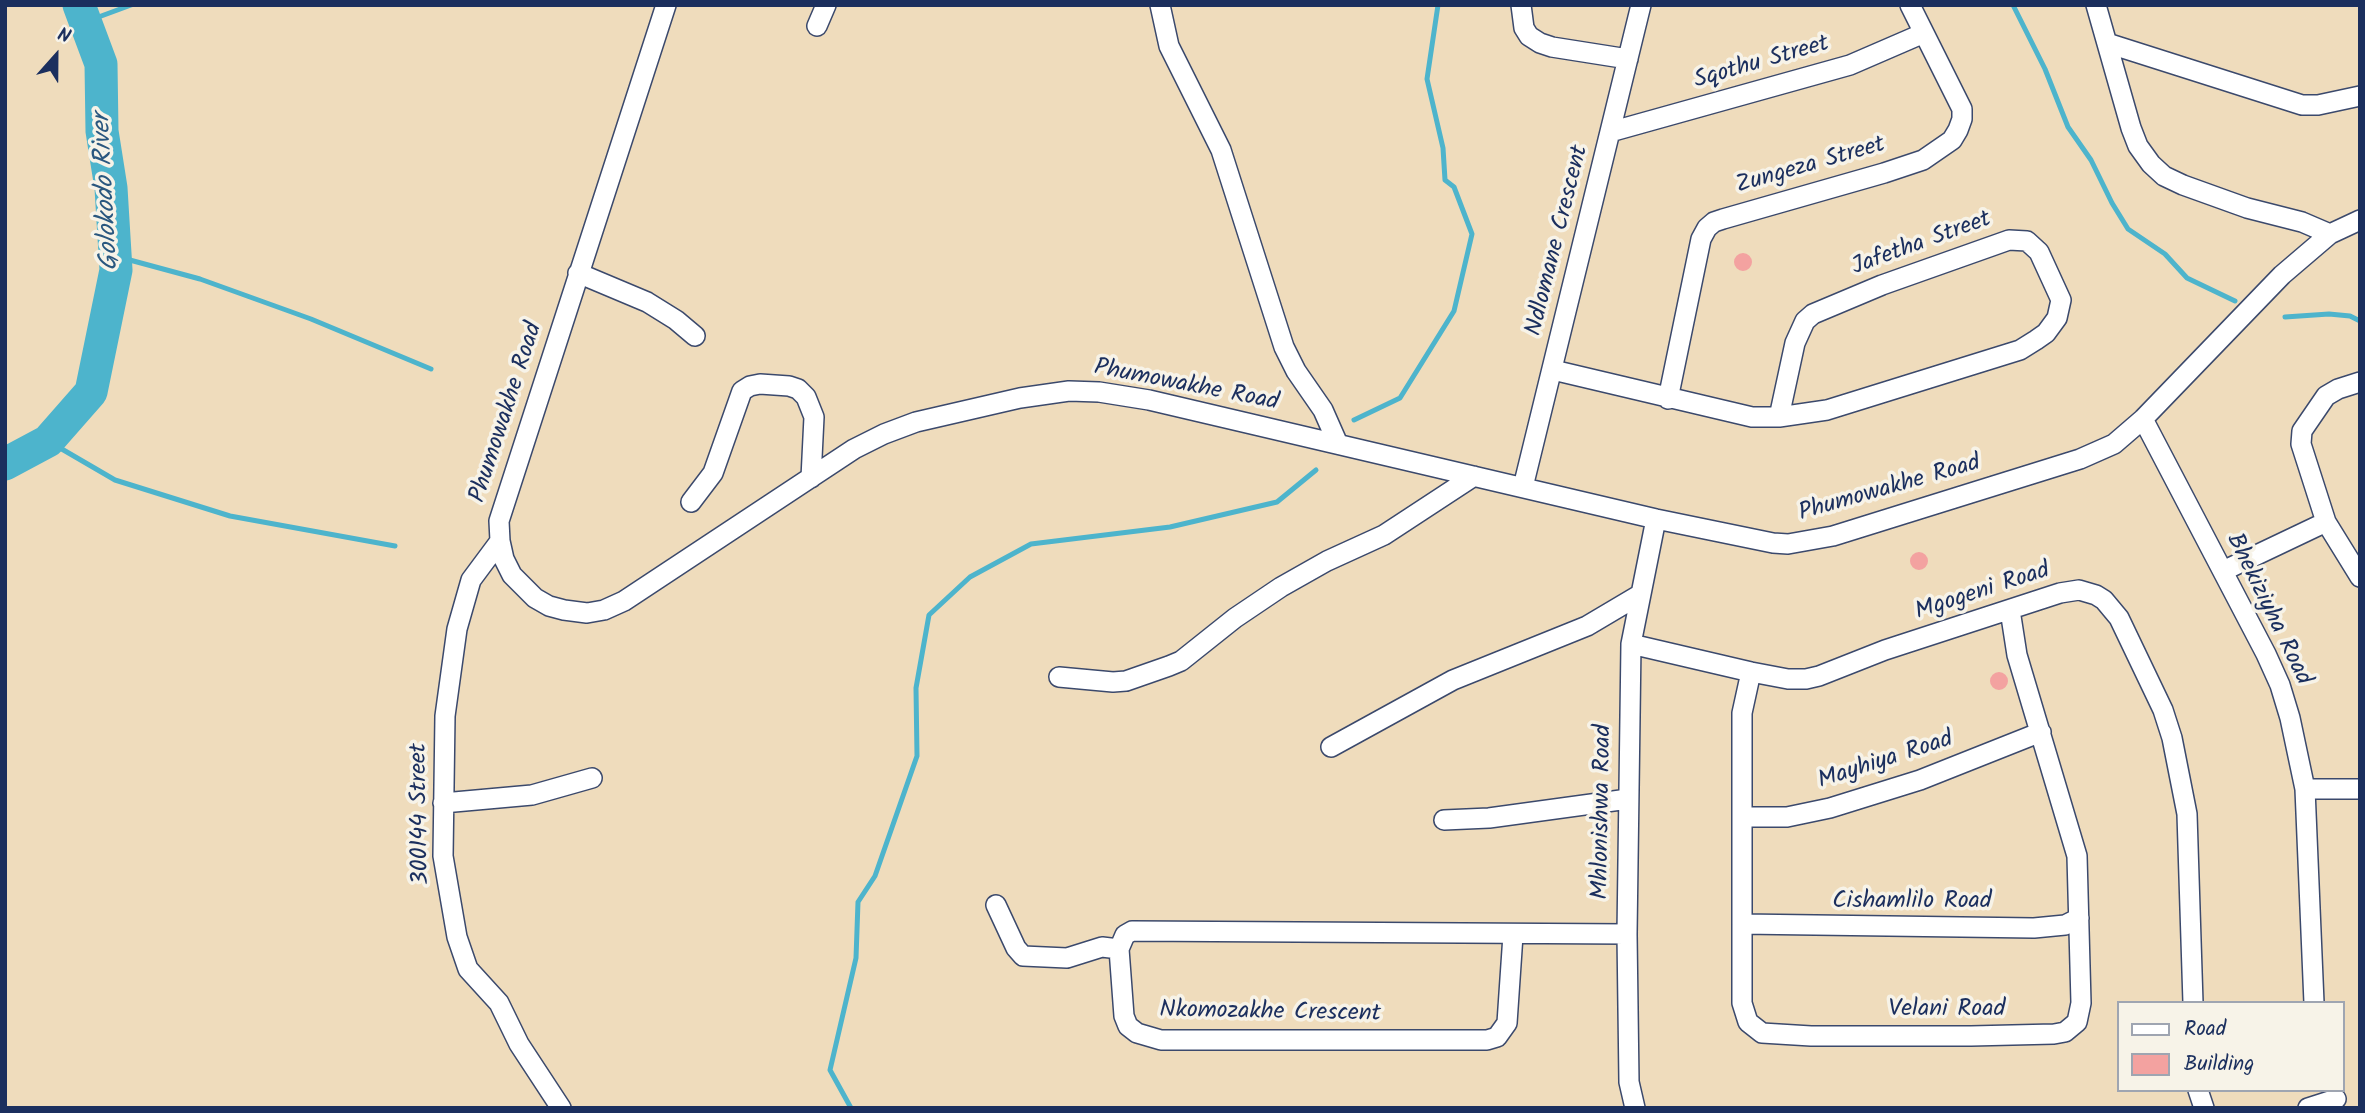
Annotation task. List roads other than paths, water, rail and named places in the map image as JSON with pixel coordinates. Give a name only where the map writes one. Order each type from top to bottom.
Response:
[{"type":"street","name":"Phumowakhe Road","points":[[666,5],[499,522],[504,558],[512,575],[535,598],[564,610],[587,613],[604,610],[624,601],[854,449],[884,434],[916,422],[1020,398],[1069,391],[1099,392],[1149,400],[1656,519],[1773,542],[1788,544],[1833,536],[2080,459],[2114,444],[2143,419],[2282,275],[2330,234],[2360,220]]},
{"type":"street","points":[[817,26],[826,5]]},
{"type":"street","points":[[1160,5],[1169,46],[1221,150],[1284,348],[1323,410],[1338,444]]},
{"type":"street","points":[[1521,5],[1524,28],[1529,36],[1540,43],[1628,59]]},
{"type":"street","name":"Zungeza Street","points":[[1668,399],[1701,239],[1714,222],[1923,160],[1952,140],[1962,119],[1962,108],[1910,5]]},
{"type":"street","points":[[2096,5],[2138,146],[2151,164],[2164,176],[2208,194],[2247,208],[2302,222],[2330,234]]},
{"type":"street","name":"Ndlomane Crescent","points":[[1523,487],[1628,59],[1645,6]]},
{"type":"street","name":"Sqothu Street","points":[[1610,132],[1850,65],[1924,33]]},
{"type":"street","points":[[2107,43],[2202,71],[2289,102],[2318,105],[2360,96]]},
{"type":"street","name":"Jafetha Street","points":[[1553,370],[1752,418],[1779,417],[1827,411],[2020,350],[2036,340],[2052,327],[2061,300],[2039,252],[2026,241],[2009,240],[1882,285],[1813,314],[1805,321],[1795,343],[1779,417]]},
{"type":"street","points":[[579,273],[647,302],[676,320],[695,337]]},
{"type":"street","points":[[2360,382],[2338,388],[2326,397],[2312,415],[2301,437],[2306,465],[2326,522],[2360,577]]},
{"type":"street","points":[[691,502],[713,472],[742,391],[750,386],[789,386],[798,389],[806,397],[814,417],[811,478]]},
{"type":"street","name":"Bhekiziyha Road","points":[[2143,419],[2280,685],[2291,718],[2305,789],[2314,1001]]},
{"type":"street","points":[[1059,677],[1126,681],[1169,666],[1281,587],[1327,561],[1384,535],[1475,476]]},
{"type":"street","name":"Mhlonishwa Road","points":[[1635,1108],[1629,1082],[1627,934],[1631,644],[1656,519]]},
{"type":"street","points":[[2223,571],[2326,522]]},
{"type":"street","name":"300144 Street","points":[[500,541],[471,580],[461,610],[445,716],[445,875],[462,955],[468,969],[499,1003],[519,1044],[561,1108]]},
{"type":"street","name":"Mgogeni Road","points":[[1631,644],[1788,679],[1819,676],[1885,650],[2073,591],[2096,594],[2119,618],[2163,710],[2172,738],[2187,814],[2193,1001]]},
{"type":"street","points":[[1331,747],[1453,680],[1587,626],[1641,594]]},
{"type":"street","name":"Velani Road","points":[[1751,672],[1742,713],[1742,1003],[1748,1022],[1762,1032],[1811,1036],[1971,1036],[2065,1032],[2077,1022],[2081,1003],[2077,856],[2017,654],[2010,610]]},
{"type":"street","name":"Mayhiya Road","points":[[1743,817],[1787,817],[1830,808],[1920,780],[2041,732]]},
{"type":"street","points":[[443,803],[532,795],[592,778]]},
{"type":"street","points":[[2305,789],[2360,789]]},
{"type":"street","points":[[1444,820],[1489,818],[1628,799]]},
{"type":"street","points":[[996,905],[1016,948],[1023,956],[1067,958],[1102,947],[1119,949],[1125,935],[1141,930],[1627,934]]},
{"type":"street","name":"Cishamlilo Road","points":[[1742,924],[2034,929],[2065,925],[2079,918]]},
{"type":"street","name":"Nkomozakhe Crescent","points":[[1119,949],[1124,1016],[1128,1026],[1148,1037],[1161,1040],[1487,1040],[1497,1037],[1507,1023],[1513,935]]},
{"type":"street","points":[[2308,1108],[2336,1099]]},
{"type":"waterway","name":"Golokodo River","points":[[5,464],[48,441],[91,392],[116,270],[111,188],[102,131],[101,64],[79,5]]},
{"type":"waterway","points":[[85,22],[131,5]]},
{"type":"waterway","points":[[1354,420],[1400,398],[1454,311],[1472,234],[1454,187],[1445,180],[1443,148],[1427,79],[1438,5]]},
{"type":"waterway","points":[[2013,5],[2045,69],[2068,127],[2091,160],[2128,229],[2165,254],[2187,278],[2235,301]]},
{"type":"waterway","points":[[115,256],[200,279],[311,319],[431,369]]},
{"type":"waterway","points":[[2285,317],[2329,314],[2350,316],[2360,321]]},
{"type":"waterway","points":[[48,441],[115,480],[230,516],[395,546]]},
{"type":"waterway","points":[[851,1108],[830,1070],[856,958],[858,902],[875,876],[917,756],[916,688],[929,615],[970,577],[1031,544],[1170,527],[1277,502],[1316,470]]}]
